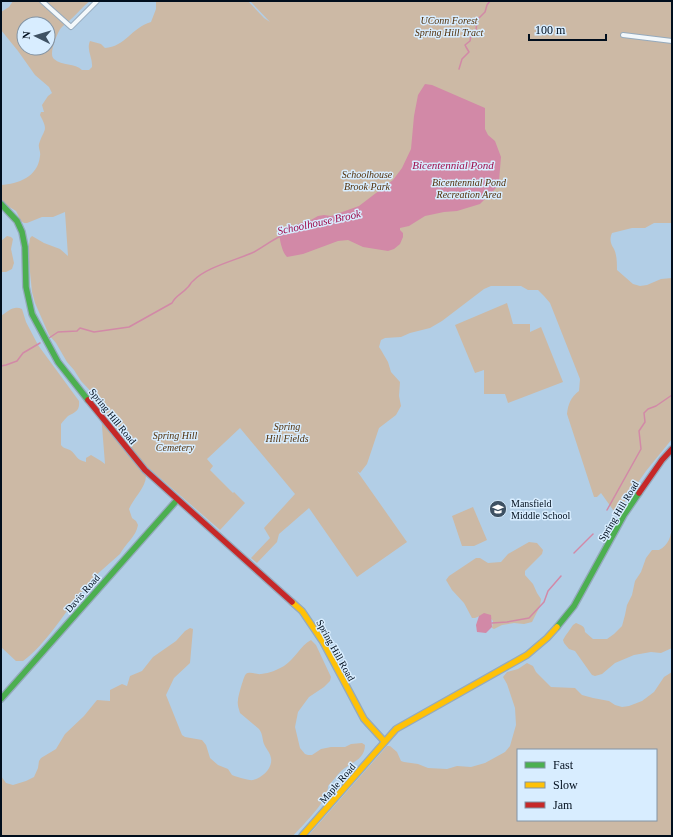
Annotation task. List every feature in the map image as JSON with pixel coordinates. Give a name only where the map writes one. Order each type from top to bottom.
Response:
[{"type":"street","points":[[42,1],[71,27],[97,1]]},
{"type":"street","points":[[623,35],[672,41]]},
{"type":"street","name":"Spring Hill Road","points":[[1,204],[17,221],[22,232],[25,247],[26,287],[28,300],[32,314],[58,362],[145,470],[302,611],[323,642],[364,719],[384,742],[396,729],[527,655],[547,638],[574,606],[624,516],[658,465],[672,449]]},
{"type":"street","name":"Davis Road","points":[[1,699],[177,500]]},
{"type":"street","name":"Maple Road","points":[[302,836],[384,742]]},
{"type":"green space","name":"Schoolhouse Brook Park","points":[[13,1],[90,1],[61,28],[56,36],[56,16],[16,16],[16,49],[1,30],[1,12],[9,7]]},
{"type":"green space","name":"Schoolhouse Brook Park","points":[[156,1],[248,1],[264,18],[270,22],[250,1],[672,1],[672,223],[654,223],[645,228],[632,228],[612,233],[611,244],[616,254],[617,270],[633,284],[640,286],[647,285],[661,279],[672,278],[672,439],[646,471],[616,514],[601,493],[597,497],[594,497],[567,414],[570,401],[579,391],[580,379],[550,303],[538,290],[528,290],[521,286],[491,286],[484,289],[442,321],[430,328],[401,337],[385,338],[381,340],[379,347],[388,362],[391,372],[400,382],[399,396],[401,406],[396,415],[379,428],[367,464],[360,473],[357,471],[407,542],[357,577],[309,508],[279,534],[277,542],[257,563],[251,558],[270,538],[264,528],[295,494],[240,428],[207,459],[213,466],[210,470],[245,503],[220,530],[143,463],[142,467],[146,475],[144,484],[129,509],[132,518],[138,525],[133,537],[120,554],[94,577],[39,646],[23,661],[16,661],[1,647],[1,316],[14,308],[22,309],[26,322],[38,345],[79,401],[78,409],[68,416],[61,424],[61,445],[70,450],[78,459],[86,462],[86,458],[91,455],[105,464],[100,401],[81,381],[49,335],[35,303],[32,292],[28,252],[30,238],[32,236],[44,243],[60,249],[68,256],[65,212],[53,217],[42,217],[24,223],[21,221],[16,211],[1,202],[1,185],[14,183],[26,178],[35,169],[38,163],[40,154],[39,144],[45,130],[40,115],[41,112],[44,112],[42,105],[52,93],[49,87],[35,75],[22,56],[52,56],[61,63],[76,66],[82,70],[89,70],[92,67],[92,60],[89,51],[90,41],[101,44],[105,48],[112,47],[123,41],[138,28],[151,22],[156,9]]},
{"type":"green space","points":[[7,236],[13,239],[11,249],[14,263],[12,269],[6,272],[1,272],[1,241]]},
{"type":"green space","points":[[507,303],[513,324],[530,324],[530,332],[541,327],[563,382],[508,403],[505,394],[484,394],[484,370],[475,373],[455,325]]},
{"type":"green space","points":[[473,507],[487,540],[474,546],[462,546],[452,516]]},
{"type":"green space","points":[[672,526],[672,648],[661,653],[651,652],[634,655],[615,663],[602,674],[595,676],[592,675],[575,651],[569,649],[564,643],[563,640],[565,636],[576,623],[582,626],[585,632],[593,639],[607,639],[622,626],[635,581],[641,572],[646,558],[652,550],[659,550],[665,546],[670,537]]},
{"type":"green space","points":[[529,542],[537,543],[543,550],[542,554],[525,571],[525,575],[533,584],[541,599],[540,606],[532,622],[502,625],[494,629],[492,628],[493,621],[489,617],[482,615],[472,618],[464,603],[452,590],[446,580],[449,576],[476,558],[480,558],[488,563],[501,562],[508,554]]},
{"type":"green space","points":[[190,628],[193,629],[190,663],[174,678],[166,695],[182,735],[185,737],[202,740],[206,745],[210,758],[218,765],[228,769],[232,775],[249,780],[256,779],[263,775],[269,769],[271,762],[269,752],[264,744],[259,729],[240,713],[238,700],[245,675],[248,673],[261,674],[276,670],[288,663],[311,640],[316,645],[331,677],[330,681],[324,687],[309,697],[298,712],[295,727],[300,748],[305,754],[312,755],[321,749],[331,747],[345,747],[351,744],[362,743],[365,745],[363,754],[360,758],[341,771],[328,786],[327,792],[320,805],[309,819],[293,836],[1,836],[1,776],[6,783],[13,785],[34,777],[41,758],[56,749],[65,734],[84,716],[97,700],[110,701],[110,690],[122,684],[127,686],[130,676],[142,671],[153,657],[176,641],[185,631]]},
{"type":"green space","points":[[527,663],[533,666],[536,672],[551,687],[575,688],[582,695],[609,701],[622,707],[642,701],[654,692],[664,677],[672,672],[672,836],[308,836],[387,746],[390,746],[397,752],[401,761],[418,764],[428,768],[447,769],[457,766],[471,767],[485,763],[505,752],[510,746],[516,725],[515,708],[507,684],[503,677],[507,672],[518,669]]},
{"type":"water","name":"Bicentennial Pond","points":[[425,84],[432,85],[485,108],[485,129],[488,135],[495,141],[501,157],[497,187],[480,204],[457,211],[425,216],[409,226],[400,228],[403,233],[403,237],[400,244],[394,249],[388,251],[363,247],[348,240],[338,241],[303,254],[287,257],[281,243],[279,233],[281,231],[309,221],[318,216],[331,216],[359,206],[393,180],[402,168],[411,149],[414,116],[418,95]]},
{"type":"water","points":[[484,613],[491,615],[492,627],[486,633],[477,632],[476,625],[479,616]]},
{"type":"waterway","name":"Schoolhouse Brook","points":[[459,69],[462,59],[469,52],[465,45],[470,41],[471,35],[476,31],[477,20],[485,12],[490,1]]},
{"type":"waterway","name":"Schoolhouse Brook","points":[[49,338],[58,332],[77,331],[80,328],[94,332],[129,327],[172,303],[175,298],[199,276],[222,264],[254,252],[281,236]]},
{"type":"waterway","name":"Schoolhouse Brook","points":[[1,366],[17,361],[23,353],[40,343]]},
{"type":"waterway","points":[[607,510],[641,449],[639,431],[645,422],[644,413],[648,409],[656,406],[672,395]]},
{"type":"waterway","points":[[574,553],[593,534]]},
{"type":"waterway","points":[[492,623],[529,618],[544,602],[548,591],[561,576]]},
{"type":"traffic: fast","points":[[1,204],[17,221],[22,232],[25,247],[26,287],[32,314],[58,362],[88,400]]},
{"type":"traffic: fast","points":[[557,627],[574,606],[624,515],[639,493]]},
{"type":"traffic: fast","points":[[1,699],[177,500]]},
{"type":"traffic: slow","points":[[292,602],[302,611],[323,642],[364,719],[384,741]]},
{"type":"traffic: slow","points":[[302,836],[396,729],[527,655],[547,638],[557,627]]},
{"type":"traffic: jam","points":[[88,400],[145,470],[292,602]]},
{"type":"traffic: jam","points":[[639,493],[662,460],[672,449]]},
{"type":"place","name":"Mansfield Middle School","points":[[498,509]]},
{"type":"park label","name":"UConn Forest Spring Hill Tract","points":[[449,26]]},
{"type":"park label","name":"Bicentennial Pond Recreation Area","points":[[469,188]]},
{"type":"park label","name":"Spring Hill Fields","points":[[287,432]]},
{"type":"park label","name":"Spring Hill Cemetery","points":[[175,440]]}]
